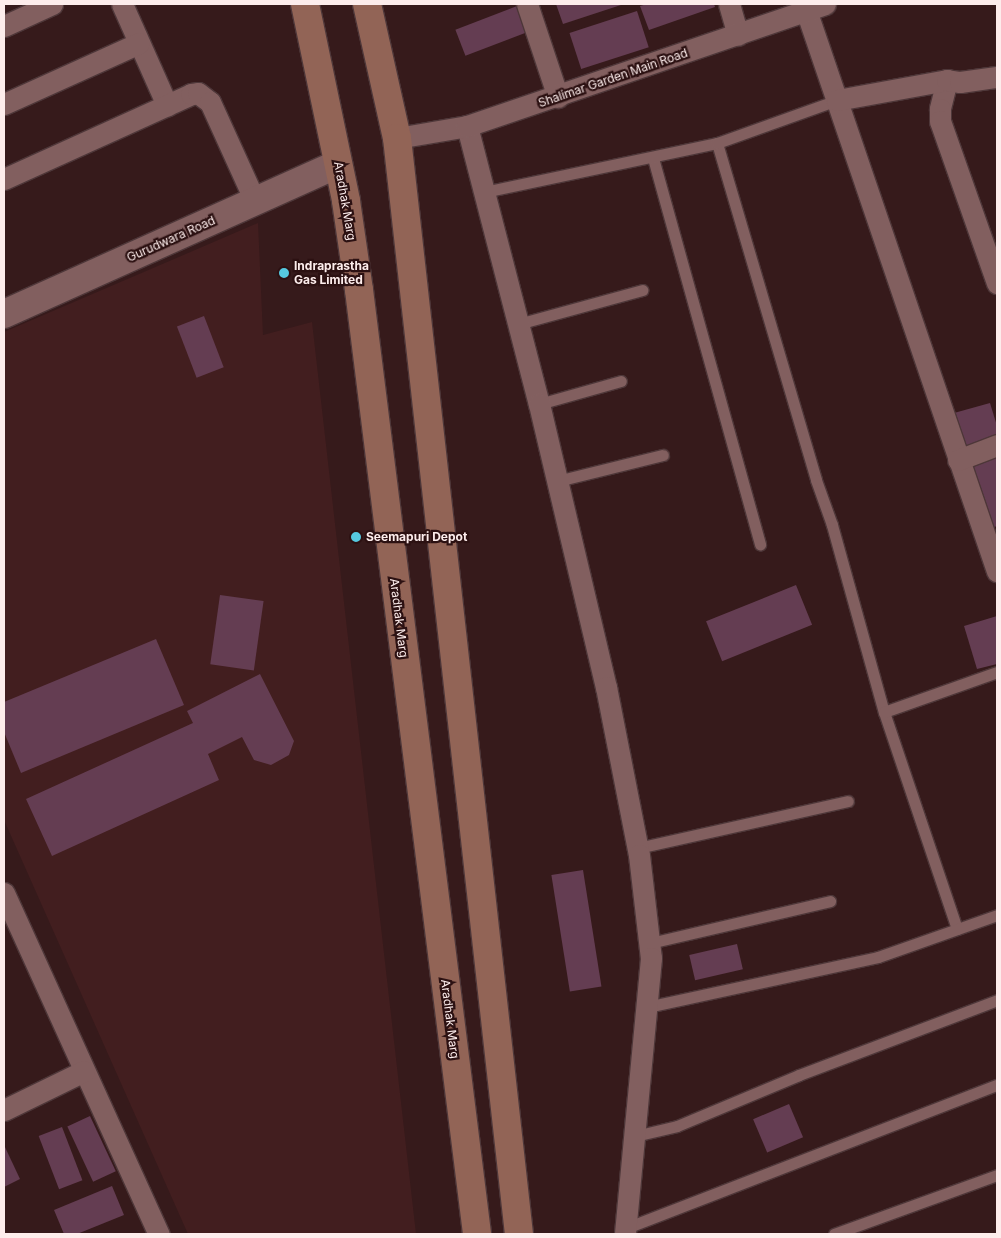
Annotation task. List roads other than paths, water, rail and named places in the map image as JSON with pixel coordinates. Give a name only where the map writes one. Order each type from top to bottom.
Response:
[{"type":"main road","name":"Aradhak Marg","points":[[305,4],[338,164],[359,290],[477,1234]]},
{"type":"main road","points":[[366,4],[397,138],[519,1234]]},
{"type":"street","points":[[4,26],[52,4]]},
{"type":"street","points":[[122,4],[167,105]]},
{"type":"street","points":[[526,4],[558,97]]},
{"type":"street","points":[[729,4],[738,35]]},
{"type":"street","points":[[816,7],[837,100],[997,571]]},
{"type":"street","name":"Shalimar Garden Main Road","points":[[397,138],[467,126],[558,97],[816,7]]},
{"type":"street","points":[[4,104],[139,43]]},
{"type":"street","points":[[837,100],[947,80],[960,82],[997,77]]},
{"type":"street","points":[[947,80],[940,110],[940,121],[990,241],[997,283]]},
{"type":"street","points":[[6,170],[191,94],[198,93],[206,97],[255,201]]},
{"type":"street","points":[[467,126],[539,404],[606,687],[638,848],[651,958],[626,1231]]},
{"type":"street","name":"Gurudwara Road","points":[[4,314],[338,164]]},
{"type":"street","points":[[958,460],[997,446]]},
{"type":"street","points":[[4,893],[159,1234]]},
{"type":"street","points":[[4,1110],[84,1071]]},
{"type":"lane","points":[[484,192],[717,143],[837,100]]},
{"type":"lane","points":[[717,143],[814,471],[832,525],[884,712],[957,929]]},
{"type":"lane","points":[[652,158],[760,544]]},
{"type":"lane","points":[[518,324],[642,290]]},
{"type":"lane","points":[[539,404],[621,381]]},
{"type":"lane","points":[[557,481],[663,455]]},
{"type":"lane","points":[[884,712],[997,672]]},
{"type":"lane","points":[[638,848],[848,801]]},
{"type":"lane","points":[[650,943],[830,901]]},
{"type":"lane","points":[[647,1008],[878,957],[997,915]]},
{"type":"lane","points":[[635,1136],[678,1126],[799,1075],[997,1000]]},
{"type":"lane","points":[[626,1231],[997,1085]]},
{"type":"lane","points":[[834,1234],[997,1175]]},
{"type":"place","name":"Indraprastha Gas Limited","points":[[284,273]]},
{"type":"place","name":"Seemapuri Depot","points":[[356,537]]}]
